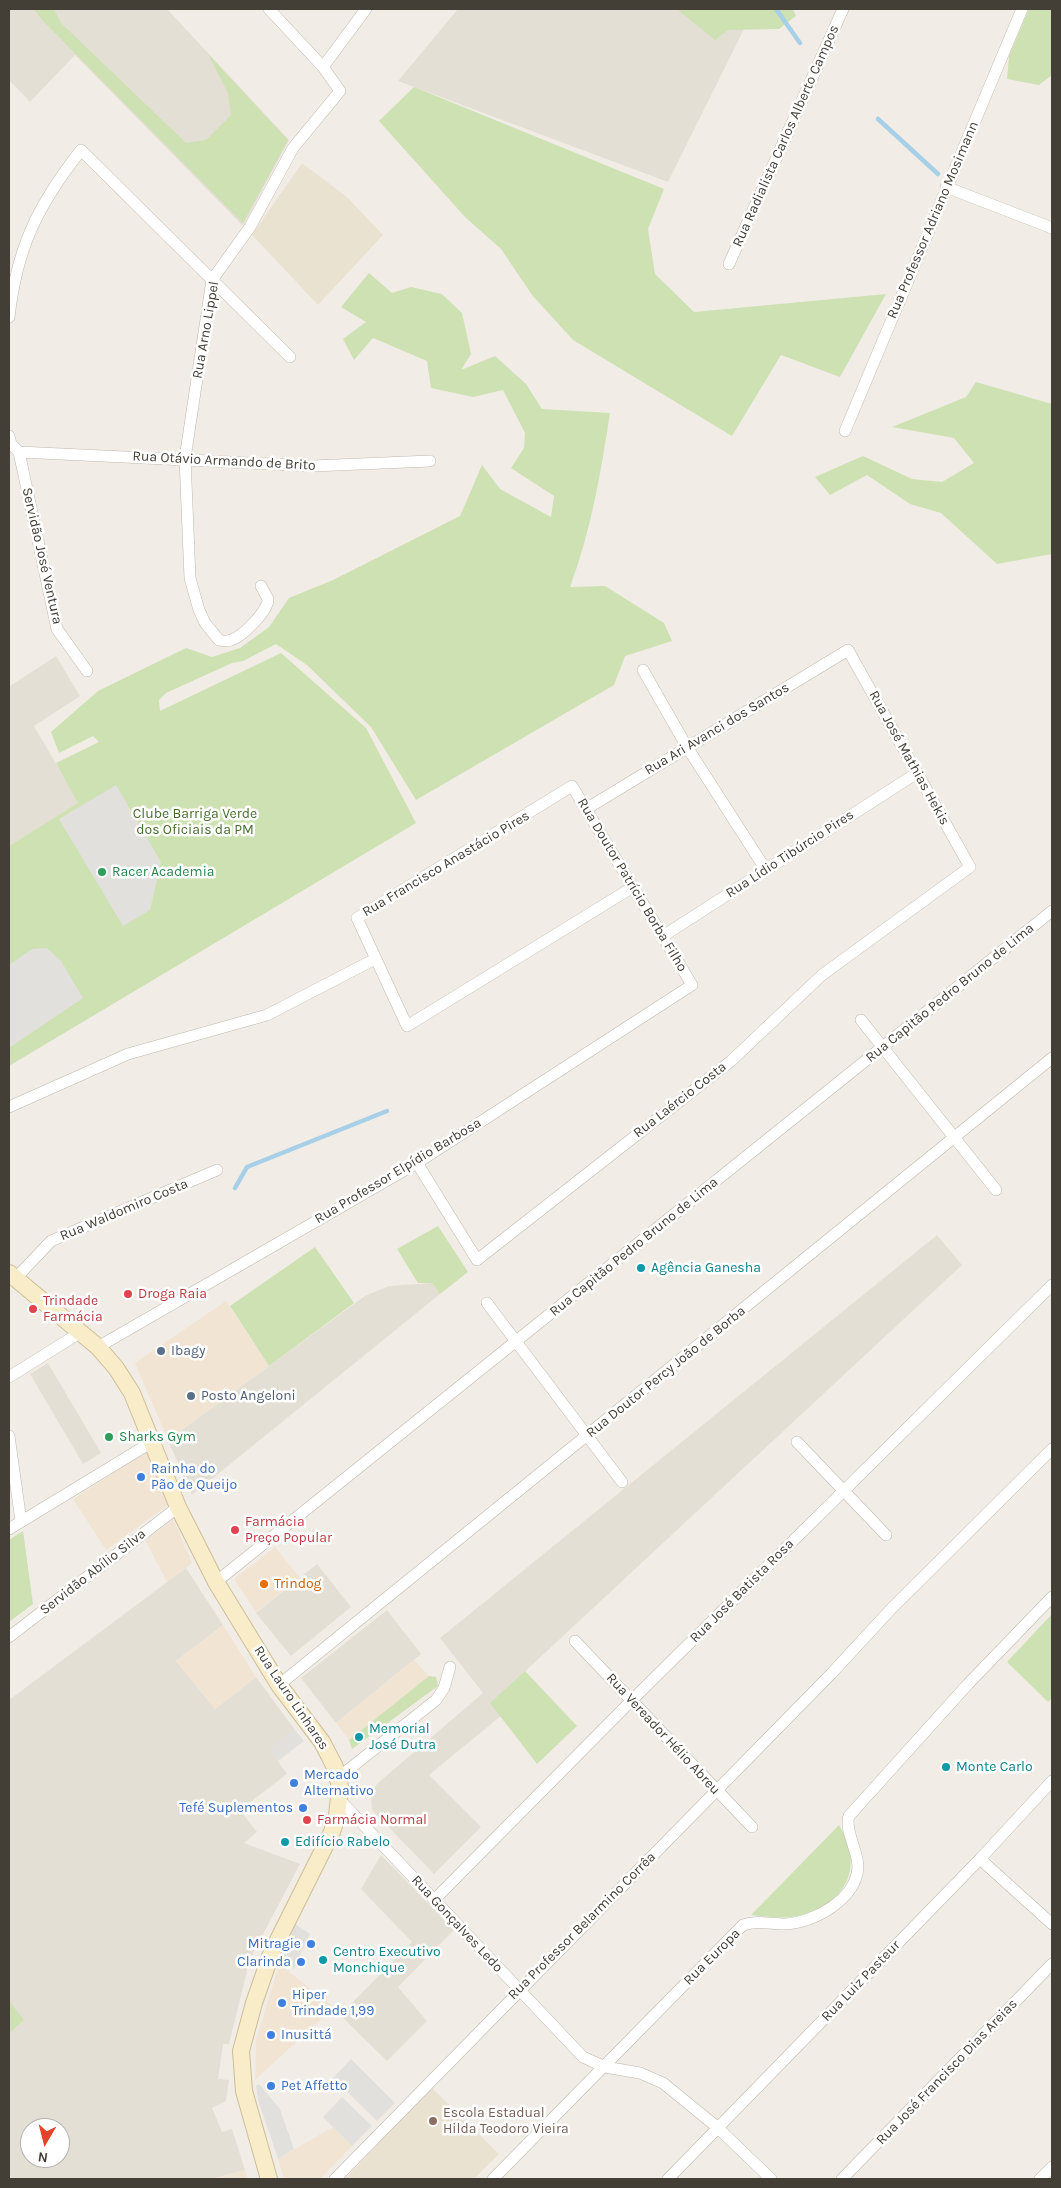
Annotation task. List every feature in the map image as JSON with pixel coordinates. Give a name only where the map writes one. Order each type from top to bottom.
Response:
[{"type":"main road","name":"Rua Lauro Linhares","points":[[12,1276],[98,1347],[116,1368],[132,1393],[178,1507],[216,1582],[279,1685],[322,1742],[338,1778],[339,1799],[337,1816],[323,1853],[287,1919],[263,1974],[242,2051],[244,2091],[269,2179]]},
{"type":"street","points":[[269,9],[323,67],[366,9]]},
{"type":"street","name":"Rua Radialista Carlos Alberto Campos","points":[[729,264],[843,9]]},
{"type":"street","name":"Rua Professor Adriano Mosimann","points":[[845,431],[1022,9]]},
{"type":"street","name":"Rua Arno Lippel","points":[[261,586],[268,599],[266,609],[239,636],[232,640],[219,640],[205,623],[199,610],[190,578],[184,458],[212,280],[250,227],[293,148],[340,91],[323,67]]},
{"type":"street","points":[[9,317],[17,270],[30,228],[44,200],[81,150],[290,357]]},
{"type":"street","points":[[946,187],[1052,228]]},
{"type":"street","name":"Servidão José Ventura","points":[[9,436],[11,444],[18,452],[57,629],[87,671]]},
{"type":"street","name":"Rua Otávio Armando de Brito","points":[[18,452],[184,458],[313,466],[430,461]]},
{"type":"street","name":"Rua Ari Avanci dos Santos","points":[[586,809],[848,650]]},
{"type":"street","name":"Rua José Mathias Hekis","points":[[848,650],[970,867]]},
{"type":"street","points":[[643,670],[688,747],[766,870]]},
{"type":"street","name":"Rua Lídio Tibúrcio Pires","points":[[663,936],[917,773]]},
{"type":"street","name":"Rua Doutor Patrício Borba Filho","points":[[572,786],[692,985]]},
{"type":"street","name":"Rua Francisco Anastácio Pires","points":[[375,959],[357,918],[572,786]]},
{"type":"street","name":"Rua Laércio Costa","points":[[417,1162],[477,1260],[738,1055],[822,975],[970,867]]},
{"type":"street","points":[[9,1107],[128,1054],[267,1015],[375,959],[407,1026],[633,887]]},
{"type":"street","name":"Rua Capitão Pedro Bruno de Lima","points":[[216,1582],[1052,911]]},
{"type":"street","name":"Rua Professor Elpídio Barbosa","points":[[98,1347],[417,1162],[692,985]]},
{"type":"street","points":[[862,1020],[996,1190]]},
{"type":"street","name":"Rua Doutor Percy João de Borba","points":[[279,1685],[1052,1058]]},
{"type":"street","name":"Rua Waldomiro Costa","points":[[12,1276],[51,1241],[217,1170]]},
{"type":"street","name":"Rua José Batista Rosa","points":[[434,1900],[632,1700],[1052,1285]]},
{"type":"street","points":[[487,1303],[622,1482]]},
{"type":"street","points":[[9,1377],[81,1332]]},
{"type":"street","points":[[9,1436],[21,1521]]},
{"type":"street","points":[[9,1529],[152,1442]]},
{"type":"street","points":[[797,1442],[886,1535]]},
{"type":"street","name":"Rua Professor Belarmino Corrêa","points":[[335,2179],[831,1674],[892,1608],[1052,1449]]},
{"type":"street","name":"Servidão Abílio Silva","points":[[9,1637],[178,1507]]},
{"type":"street","name":"Rua Europa","points":[[492,2179],[743,1925],[754,1921],[783,1924],[802,1922],[815,1917],[845,1895],[854,1882],[858,1868],[854,1842],[848,1828],[849,1816],[958,1695],[1052,1596]]},
{"type":"street","name":"Rua Vereador Hélio Abreu","points":[[575,1640],[752,1827]]},
{"type":"street","points":[[338,1778],[436,1700],[444,1688],[450,1667]]},
{"type":"street","name":"Rua Luiz Pasteur","points":[[668,2179],[980,1859],[1052,1781]]},
{"type":"street","name":"Rua Gonçalves Ledo","points":[[339,1799],[583,2058],[605,2066],[640,2073],[663,2083],[717,2127],[770,2179]]},
{"type":"street","points":[[980,1859],[1052,1924]]},
{"type":"street","name":"Rua José Francisco Dias Areias","points":[[842,2179],[1052,1964]]},
{"type":"street","points":[[1040,2179],[1052,2167]]},
{"type":"shaded area","points":[[9,9],[167,9],[289,140],[243,226],[75,55],[30,102],[9,80]]},
{"type":"shaded area","points":[[458,9],[754,9],[668,182],[398,81]]},
{"type":"shaded area","points":[[302,163],[347,197],[383,235],[318,305],[252,235]]},
{"type":"shaded area","points":[[56,656],[80,696],[34,726],[79,803],[9,846],[9,683],[10,686]]},
{"type":"shaded area","points":[[116,785],[161,862],[150,910],[123,926],[59,819]]},
{"type":"shaded area","points":[[47,948],[61,961],[83,998],[9,1048],[9,965],[32,949]]},
{"type":"shaded area","points":[[937,1235],[962,1265],[491,1703],[501,1716],[429,1775],[481,1827],[434,1874],[372,1810],[371,1799],[372,1790],[378,1783],[483,1693],[440,1638]]},
{"type":"shaded area","points":[[432,1283],[440,1294],[192,1495],[168,1440],[365,1296],[389,1286]]},
{"type":"shaded area","name":"Posto Angeloni","points":[[226,1301],[269,1366],[168,1440],[135,1363]]},
{"type":"shaded area","points":[[48,1363],[101,1453],[83,1464],[30,1374]]},
{"type":"shaded area","points":[[152,1448],[171,1503],[106,1550],[73,1499]]},
{"type":"shaded area","points":[[173,1519],[192,1563],[167,1582],[145,1540]]},
{"type":"shaded area","points":[[275,1547],[300,1578],[256,1612],[234,1579]]},
{"type":"shaded area","points":[[317,1564],[351,1607],[291,1656],[256,1613]]},
{"type":"shaded area","points":[[186,1568],[223,1625],[176,1661],[215,1709],[256,1677],[295,1730],[270,1750],[287,1774],[240,1810],[257,1832],[244,1843],[300,1864],[250,1959],[229,2044],[223,2044],[218,2079],[229,2080],[226,2101],[212,2108],[222,2132],[232,2129],[245,2170],[211,2179],[9,2179],[9,1700]]},
{"type":"shaded area","points":[[387,1610],[421,1654],[336,1723],[301,1678]]},
{"type":"shaded area","points":[[223,1625],[256,1677],[215,1709],[176,1661]]},
{"type":"shaded area","points":[[414,1660],[429,1676],[349,1740],[336,1723]]},
{"type":"shaded area","points":[[295,1730],[304,1741],[278,1761],[269,1750]]},
{"type":"shaded area","points":[[381,1855],[454,1930],[398,1987],[427,2021],[387,2061],[340,2015],[412,1942],[361,1889]]},
{"type":"shaded area","points":[[295,1924],[310,1934],[294,1969],[281,1961]]},
{"type":"shaded area","points":[[279,1964],[334,2007],[255,2080],[256,2041]]},
{"type":"shaded area","points":[[351,2059],[395,2103],[377,2121],[333,2078]]},
{"type":"shaded area","points":[[259,2084],[280,2109],[294,2149],[278,2159],[258,2100],[256,2086]]},
{"type":"shaded area","name":"Escola Estadual Hilda Teodoro Vieira","points":[[432,2088],[499,2154],[474,2179],[345,2179]]},
{"type":"shaded area","points":[[342,2097],[372,2126],[352,2146],[323,2117]]},
{"type":"shaded area","points":[[333,2127],[352,2146],[320,2179],[284,2179],[278,2159]]},
{"type":"shaded area","points":[[245,2170],[248,2179],[211,2179]]},
{"type":"green space","points":[[34,9],[54,9],[61,23],[186,143],[206,140],[231,115],[228,93],[208,54],[288,140],[243,223],[43,21]]},
{"type":"green space","points":[[677,9],[793,9],[796,16],[779,29],[728,30],[715,40]]},
{"type":"green space","points":[[1029,9],[1052,9],[1052,75],[1039,85],[1007,79],[1009,56]]},
{"type":"green space","points":[[414,87],[664,189],[648,229],[655,274],[694,312],[886,294],[840,377],[781,355],[732,436],[573,340],[532,295],[501,249],[465,217],[379,121]]},
{"type":"green space","name":"Clube Barriga Verde dos Oficiais da PM","points":[[369,273],[392,293],[411,287],[442,294],[462,313],[471,354],[461,370],[495,356],[526,384],[542,409],[610,413],[590,523],[570,587],[605,586],[664,623],[672,641],[625,656],[614,685],[416,800],[371,727],[307,665],[276,644],[243,661],[232,663],[166,693],[159,700],[160,711],[281,653],[366,728],[416,823],[9,1066],[9,846],[78,803],[56,763],[99,742],[93,736],[59,753],[51,732],[98,691],[186,648],[212,657],[240,648],[269,627],[289,598],[333,580],[460,516],[482,465],[500,489],[551,517],[554,496],[511,468],[524,448],[525,433],[503,390],[473,397],[431,388],[427,361],[373,338],[354,360],[343,339],[366,322],[341,307]]},
{"type":"green space","points":[[976,382],[1052,404],[1052,554],[997,564],[941,513],[910,504],[867,475],[830,495],[815,477],[863,456],[912,479],[942,482],[974,463],[954,438],[892,427],[966,397]]},
{"type":"green space","points":[[438,1226],[468,1272],[440,1294],[432,1283],[418,1283],[397,1249]]},
{"type":"green space","points":[[315,1247],[354,1303],[269,1366],[230,1306]]},
{"type":"green space","points":[[23,1531],[33,1604],[9,1622],[9,1540]]},
{"type":"green space","points":[[1052,1614],[1052,1698],[1048,1702],[1007,1662]]},
{"type":"green space","points":[[525,1671],[577,1726],[537,1764],[490,1703]]},
{"type":"green space","points":[[429,1676],[436,1677],[438,1686],[352,1749],[349,1740]]},
{"type":"green space","points":[[839,1825],[846,1839],[851,1865],[843,1888],[834,1898],[823,1906],[794,1917],[751,1915]]},
{"type":"green space","points":[[9,2001],[24,2020],[9,2033]]},
{"type":"waterway","points":[[776,9],[800,43]]},
{"type":"waterway","points":[[878,119],[938,174]]},
{"type":"waterway","points":[[235,1188],[247,1167],[387,1111]]},
{"type":"place","name":"Racer Academia","points":[[102,872]]},
{"type":"place","name":"Agência Ganesha","points":[[641,1268]]},
{"type":"place","name":"Droga Raia","points":[[128,1294]]},
{"type":"place","name":"Trindade Farmácia","points":[[33,1309]]},
{"type":"place","name":"Ibagy","points":[[161,1351]]},
{"type":"place","name":"Posto Angeloni","points":[[191,1396]]},
{"type":"place","name":"Sharks Gym","points":[[109,1437]]},
{"type":"place","name":"Rainha do Pão de Queijo","points":[[141,1477]]},
{"type":"place","name":"Farmácia Preço Popular","points":[[235,1530]]},
{"type":"place","name":"Trindog","points":[[264,1584]]},
{"type":"place","name":"Memorial José Dutra","points":[[359,1737]]},
{"type":"place","name":"Monte Carlo","points":[[946,1767]]},
{"type":"place","name":"Mercado Alternativo","points":[[294,1783]]},
{"type":"place","name":"Tefé Suplementos","points":[[303,1808]]},
{"type":"place","name":"Farmácia Normal","points":[[307,1820]]},
{"type":"place","name":"Edifício Rabelo","points":[[285,1842]]},
{"type":"place","name":"Mitragie","points":[[311,1944]]},
{"type":"place","name":"Centro Executivo Monchique","points":[[323,1960]]},
{"type":"place","name":"Clarinda","points":[[301,1962]]},
{"type":"place","name":"Hiper Trindade 1,99","points":[[282,2003]]},
{"type":"place","name":"Inusittá","points":[[271,2035]]},
{"type":"place","name":"Pet Affetto","points":[[271,2086]]},
{"type":"place","name":"Escola Estadual Hilda Teodoro Vieira","points":[[433,2121]]}]
